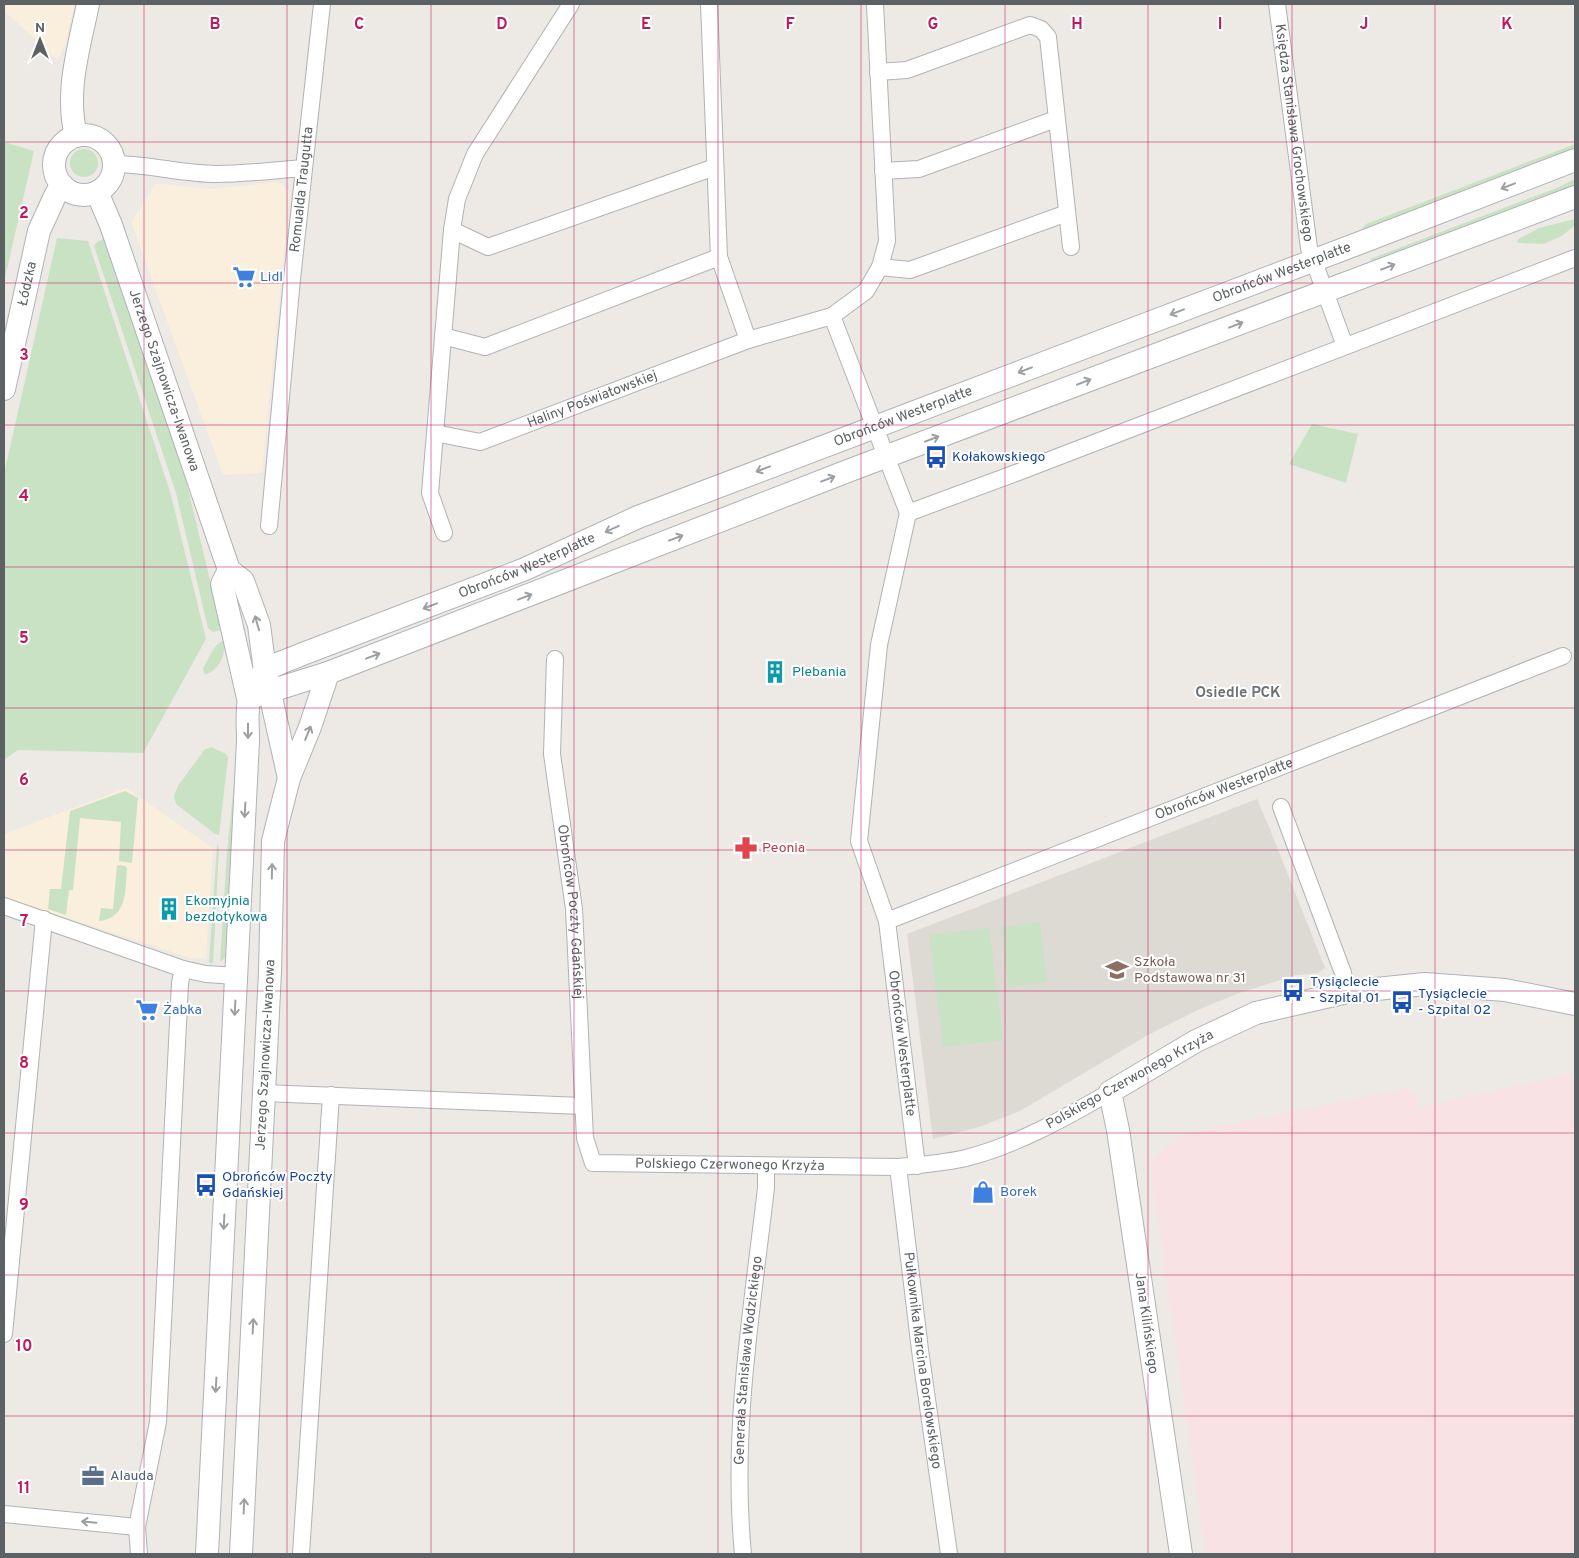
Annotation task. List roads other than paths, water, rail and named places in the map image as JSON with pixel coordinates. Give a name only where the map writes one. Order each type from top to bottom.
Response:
[{"type":"main road","points":[[76,136],[71,93],[88,4]]},
{"type":"main road","points":[[89,135],[102,141],[110,151],[114,164],[111,177],[103,188],[97,192],[81,194],[70,191],[62,184],[55,171],[56,156],[63,144],[76,136],[89,135]]},
{"type":"main road","name":"Obrońców Westerplatte","points":[[248,698],[300,655],[525,570],[638,517],[1575,160]]},
{"type":"main road","name":"Łódzka","points":[[4,389],[39,231],[62,184]]},
{"type":"main road","name":"Jerzego Szajnowicza-Iwanowa","points":[[97,192],[111,225],[229,570],[243,581],[259,625],[268,681],[289,778],[273,841],[270,972],[241,1554]]},
{"type":"main road","name":"Obrońców Westerplatte","points":[[268,681],[328,673],[886,456],[1575,197]]},
{"type":"main road","points":[[207,1554],[247,762],[248,698],[222,584],[229,570]]},
{"type":"main road","points":[[289,778],[310,727],[328,673]]},
{"type":"main road","name":"Polskiego Czerwonego Krzyża","points":[[1110,1092],[1196,1041],[1256,1013],[1347,992],[1425,984],[1505,990],[1575,1004]]},
{"type":"main road","name":"Jana Kilińskiego","points":[[1110,1092],[1118,1130],[1181,1554]]},
{"type":"street","name":"Romualda Traugutta","points":[[269,526],[322,4]]},
{"type":"street","points":[[444,533],[430,493],[452,230],[457,199],[475,154],[571,4]]},
{"type":"street","points":[[709,4],[719,257],[748,340]]},
{"type":"street","points":[[875,4],[887,241],[880,267],[866,291],[832,316],[908,513],[1575,258]]},
{"type":"street","name":"Księdza Stanisława Grochowskiego","points":[[1277,4],[1307,235],[1313,261],[1326,291],[1345,346]]},
{"type":"street","points":[[878,72],[907,70],[1030,25],[1041,29],[1048,37],[1071,247]]},
{"type":"street","points":[[883,171],[919,169],[1056,119]]},
{"type":"street","points":[[114,164],[148,165],[192,173],[217,174],[304,168]]},
{"type":"street","points":[[452,230],[488,248],[715,167]]},
{"type":"street","points":[[880,267],[910,270],[1067,213]]},
{"type":"street","points":[[443,336],[484,347],[719,257]]},
{"type":"street","name":"Haliny Poświatowskiej","points":[[435,433],[480,442],[748,340],[832,316]]},
{"type":"street","name":"Obrońców Westerplatte","points":[[908,513],[880,645],[859,841],[887,921],[917,1166]]},
{"type":"street","name":"Obrońców Westerplatte","points":[[887,921],[1562,656]]},
{"type":"street","name":"Obrońców Poczty Gdańskiej","points":[[555,659],[552,754],[574,909],[584,1138],[593,1163]]},
{"type":"street","points":[[1281,807],[1343,973],[1347,992]]},
{"type":"street","points":[[4,906],[183,969],[206,974],[236,976]]},
{"type":"street","points":[[4,1334],[44,919]]},
{"type":"street","points":[[139,1554],[137,1527],[158,1422],[180,983],[183,969]]},
{"type":"street","name":"Polskiego Czerwonego Krzyża","points":[[593,1163],[917,1166],[965,1158],[1006,1145],[1077,1112],[1110,1092]]},
{"type":"street","points":[[264,1093],[582,1106]]},
{"type":"street","points":[[301,1554],[330,1095]]},
{"type":"street","name":"Generała Stanisława Wodzickiego","points":[[743,1554],[738,1485],[743,1388],[766,1188],[766,1166]]},
{"type":"street","name":"Pułkownika Marcina Borelowskiego","points":[[898,1167],[920,1350],[949,1554]]},
{"type":"street","points":[[4,1514],[137,1527]]},
{"type":"place","name":"Lidl","points":[[244,277]]},
{"type":"place","name":"Kołakowskiego","points":[[936,457]]},
{"type":"place","name":"Plebania","points":[[775,672]]},
{"type":"place","name":"Peonia","points":[[746,848]]},
{"type":"place","name":"Ekomyjnia bezdotykowa","points":[[169,909]]},
{"type":"place","name":"Szkoła Podstawowa nr 31","points":[[1117,970]]},
{"type":"place","name":"Tysiąclecie - Szpital 01","points":[[1293,990]]},
{"type":"place","name":"Tysiąclecie - Szpital 02","points":[[1402,1002]]},
{"type":"place","name":"Żabka","points":[[147,1010]]},
{"type":"place","name":"Obrońców Poczty Gdańskiej","points":[[206,1185]]},
{"type":"place","name":"Borek","points":[[983,1192]]},
{"type":"place","name":"Alauda","points":[[93,1476]]},
{"type":"district","name":"Osiedle PCK","points":[[1238,693]]}]
